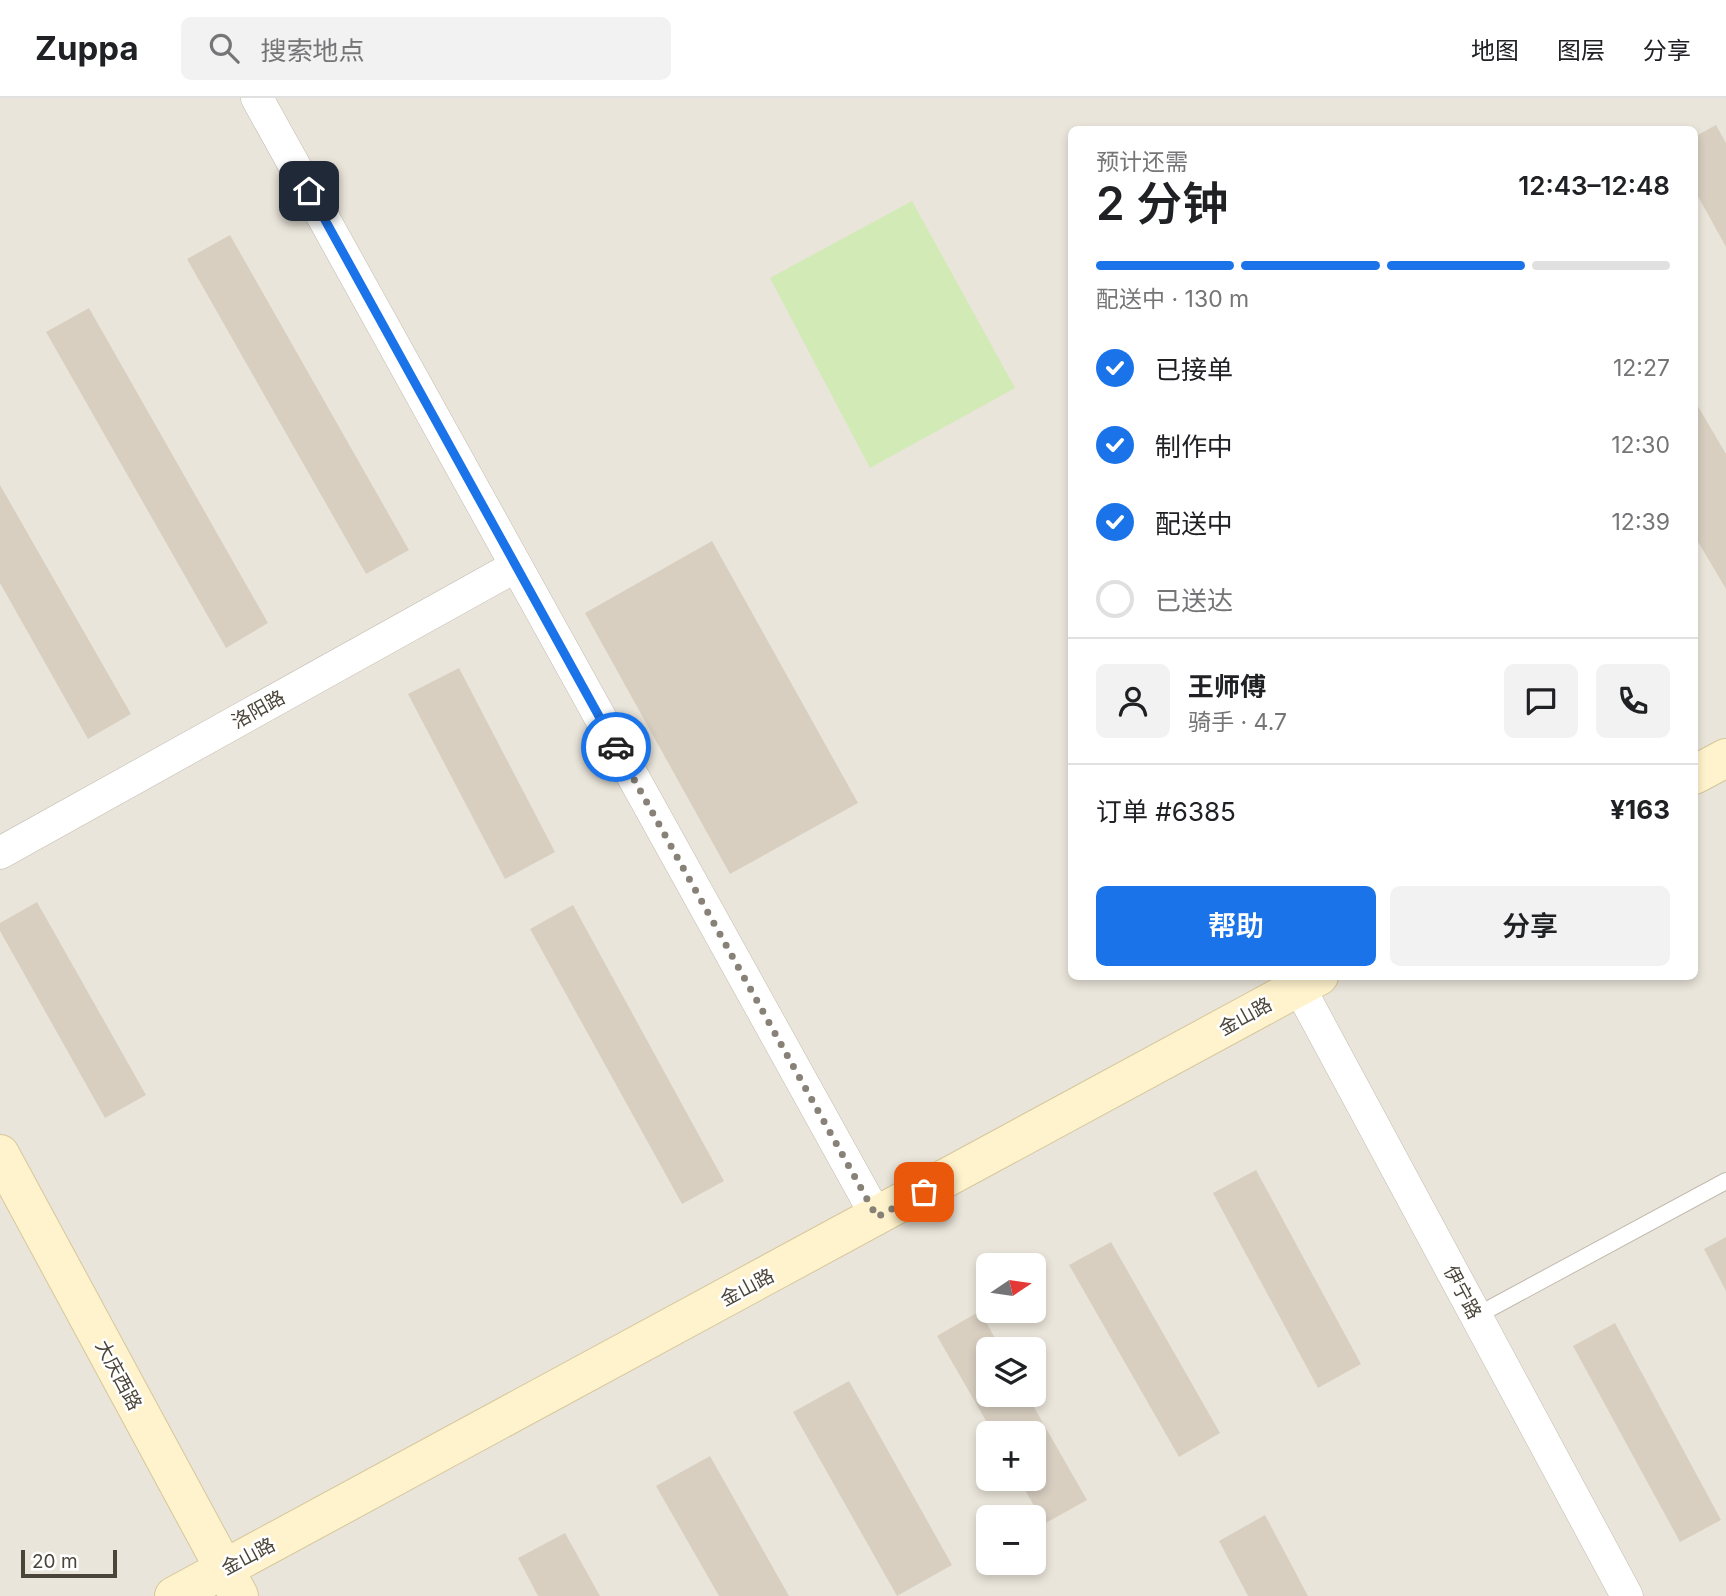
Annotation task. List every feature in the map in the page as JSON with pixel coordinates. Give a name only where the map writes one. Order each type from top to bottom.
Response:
[{"type":"street","points":[[257,98],[877,1217]]},
{"type":"street","name":"洛阳路","points":[[0,853],[516,566]]},
{"type":"street","points":[[1698,773],[1726,758]]},
{"type":"street","name":"金山路","points":[[174,1596],[232,1583],[877,1217],[1309,982]]},
{"type":"street","name":"伊宁路","points":[[1309,982],[1476,1316],[1627,1596]]},
{"type":"street","name":"大庆西路","points":[[0,1154],[232,1583]]},
{"type":"lane","points":[[1476,1316],[1726,1181]]},
{"type":"shaded area","points":[[0,98],[1726,98],[1726,1596],[0,1596]]},
{"type":"green space","points":[[912,201],[1015,388],[870,468],[770,278]]},
{"type":"building","points":[[1716,125],[1726,143],[1726,247],[1698,196],[1698,135]]},
{"type":"building","points":[[230,235],[409,550],[366,574],[187,259]]},
{"type":"building","points":[[89,308],[268,623],[226,648],[46,332]]},
{"type":"building","points":[[1698,406],[1726,454],[1726,589],[1698,542]]},
{"type":"building","points":[[0,485],[131,714],[88,739],[0,583]]},
{"type":"building","points":[[712,541],[858,803],[730,874],[585,613]]},
{"type":"building","points":[[459,668],[555,852],[505,879],[408,694]]},
{"type":"building","points":[[37,902],[146,1095],[105,1118],[0,931],[0,923]]},
{"type":"building","points":[[573,905],[724,1181],[682,1204],[530,929]]},
{"type":"building","points":[[1256,1170],[1361,1364],[1318,1388],[1213,1193]]},
{"type":"building","points":[[1726,1237],[1726,1291],[1704,1249]]},
{"type":"building","points":[[1111,1242],[1220,1433],[1179,1457],[1069,1265]]},
{"type":"building","points":[[976,1313],[976,1323],[987,1323],[994,1337],[976,1337],[976,1404],[937,1336]]},
{"type":"building","points":[[1615,1323],[1721,1520],[1680,1542],[1573,1346]]},
{"type":"building","points":[[849,1381],[952,1565],[897,1596],[793,1412]]},
{"type":"building","points":[[978,1407],[1034,1407],[1042,1421],[986,1421]]},
{"type":"building","points":[[1046,1428],[1087,1500],[1046,1523],[1046,1505],[1033,1505],[1026,1491],[1046,1491]]},
{"type":"building","points":[[710,1456],[789,1596],[719,1596],[656,1486]]},
{"type":"building","points":[[1265,1515],[1308,1596],[1248,1596],[1219,1541]]},
{"type":"building","points":[[565,1533],[600,1596],[538,1596],[518,1558]]},
{"type":"way so far","points":[[616,747],[877,1217],[924,1192]]},
{"type":"route","points":[[309,191],[616,747]]}]
